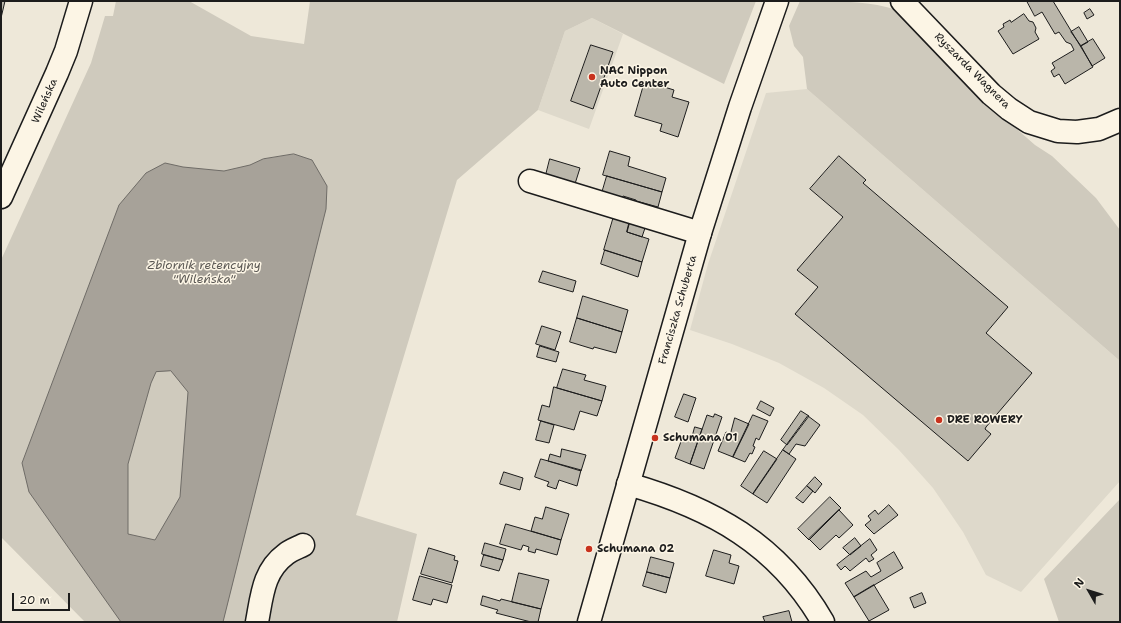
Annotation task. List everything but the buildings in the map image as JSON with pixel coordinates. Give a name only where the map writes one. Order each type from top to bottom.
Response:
[{"type":"street","name":"Wileńska","points":[[1,197],[6,174],[66,51],[81,1]]},
{"type":"street","name":"Franciszka Schuberta","points":[[589,622],[700,234],[740,107],[777,1]]},
{"type":"street","name":"Ryszarda Wagnera","points":[[902,1],[991,94],[1009,109],[1029,122],[1058,131],[1078,132],[1099,129],[1120,120]]},
{"type":"street","points":[[530,181],[700,234]]},
{"type":"street","points":[[628,484],[704,512],[741,533],[778,563],[794,581],[823,622]]},
{"type":"street","points":[[257,622],[269,572],[287,553],[303,545]]},
{"type":"shaded area","points":[[116,1],[189,1],[251,36],[304,44],[310,1],[756,1],[724,84],[592,18],[565,31],[538,110],[457,180],[356,515],[417,534],[397,622],[85,622],[1,537],[1,260],[91,63],[105,16],[113,16]]},
{"type":"shaded area","points":[[800,1],[837,1],[873,4],[897,10],[987,103],[1035,145],[1052,156],[1096,198],[1120,230],[1120,361],[807,89],[803,57],[794,46],[789,26]]},
{"type":"shaded area","points":[[592,18],[623,34],[589,129],[538,110],[565,31]]},
{"type":"shaded area","points":[[807,89],[1120,361],[1120,481],[1021,592],[986,575],[963,532],[933,488],[899,450],[863,415],[824,388],[779,363],[732,344],[690,330],[708,264],[766,93]]},
{"type":"shaded area","points":[[1120,499],[1120,622],[1059,622],[1044,579]]},
{"type":"water","name":"Zbiornik retencyjny \"Wileńska\"","points":[[294,154],[312,160],[327,186],[326,209],[223,622],[121,622],[29,492],[22,463],[119,205],[146,173],[165,163],[183,167],[224,171],[250,165],[263,159]],"holes":[[[171,371],[188,392],[180,497],[155,540],[128,534],[128,464],[151,383],[156,372]]]},
{"type":"place","name":"NAC Nippon Auto Center","points":[[592,77]]},
{"type":"place","name":"DRE ROWERY","points":[[939,420]]},
{"type":"place","name":"Schumana 01","points":[[655,438]]},
{"type":"place","name":"Schumana 02","points":[[589,549]]}]
